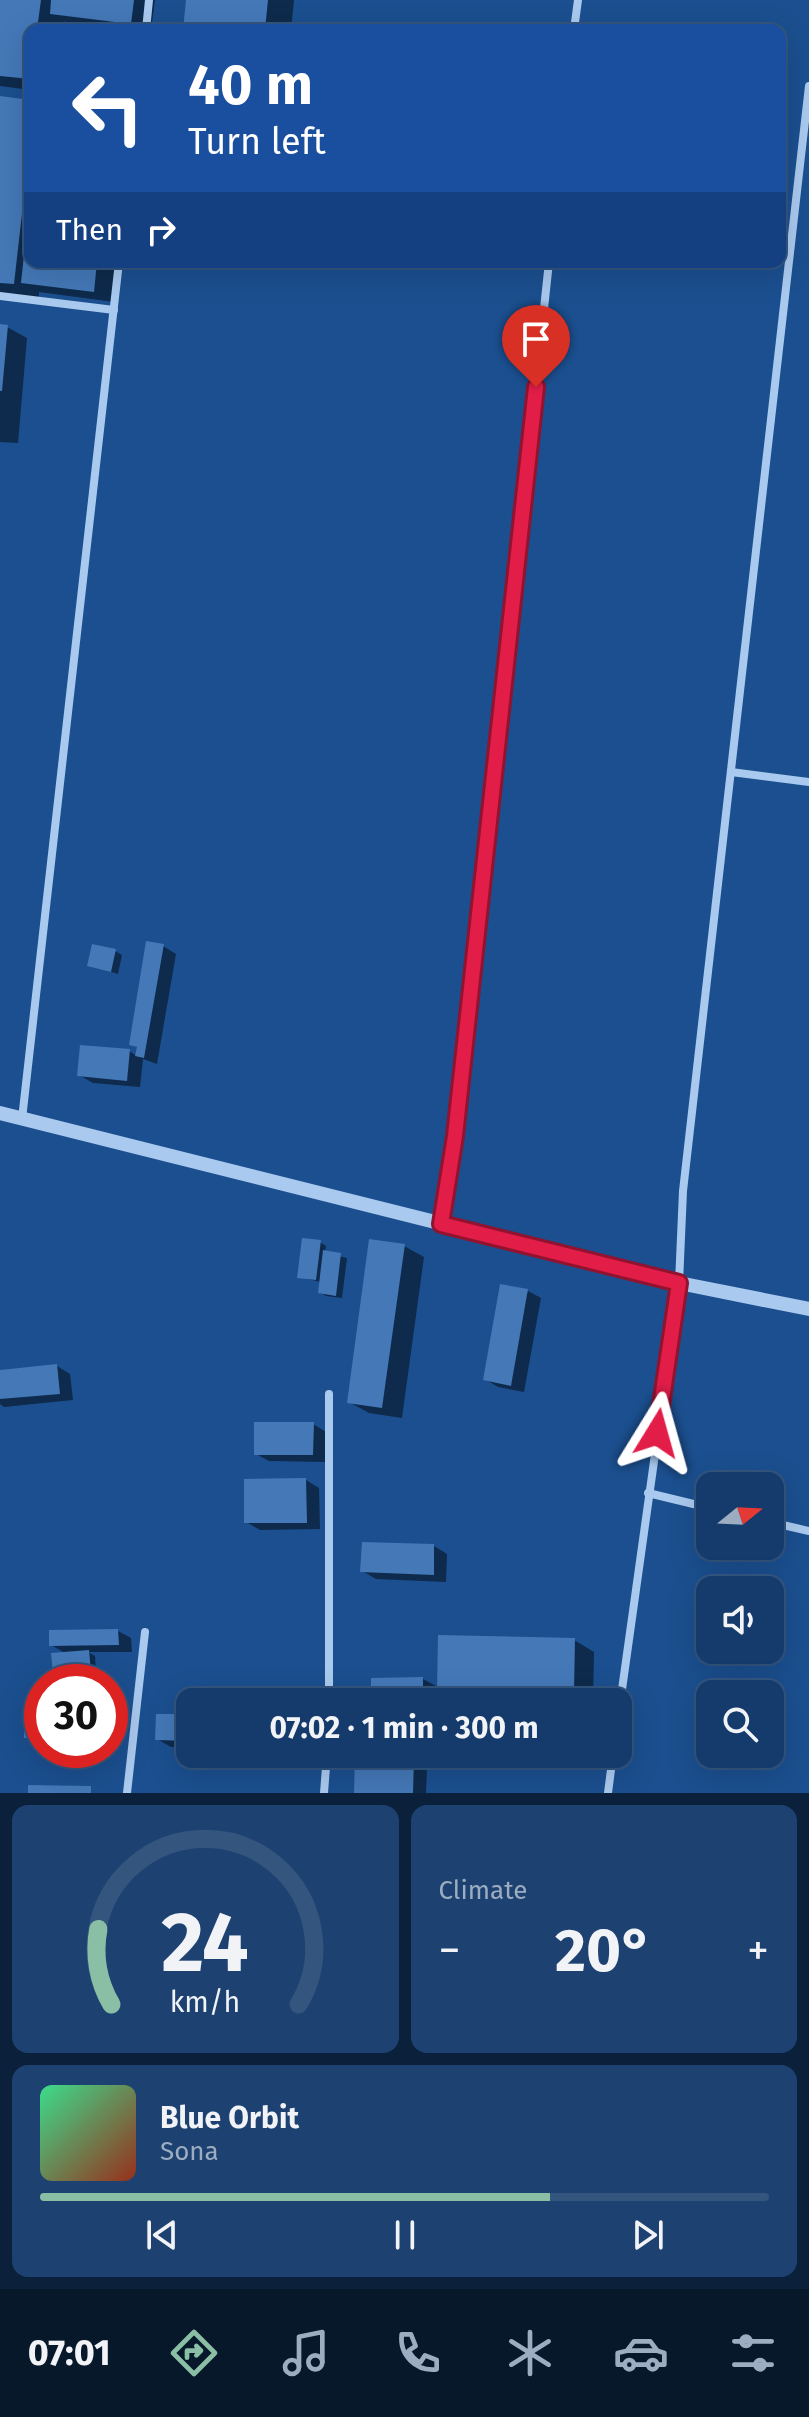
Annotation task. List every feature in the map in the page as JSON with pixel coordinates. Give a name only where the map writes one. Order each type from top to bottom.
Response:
[{"type":"street","points":[[147,24],[149,0]]},
{"type":"street","points":[[575,24],[578,0]]},
{"type":"street","points":[[622,1688],[679,1283],[683,1191],[809,86]]},
{"type":"street","points":[[22,1119],[118,268]]},
{"type":"street","points":[[441,1224],[455,1136],[548,268]]},
{"type":"street","points":[[0,296],[114,310]]},
{"type":"street","points":[[731,772],[809,782]]},
{"type":"street","points":[[0,1113],[679,1283],[809,1309]]},
{"type":"street","points":[[329,1394],[329,1688]]},
{"type":"street","points":[[648,1493],[696,1505]]},
{"type":"street","points":[[784,1525],[809,1531]]},
{"type":"street","points":[[127,1793],[145,1632]]},
{"type":"street","points":[[324,1793],[326,1768]]},
{"type":"street","points":[[608,1793],[611,1768]]},
{"type":"building","points":[[0,0],[41,0],[38,24],[24,24],[24,78],[0,76]]},
{"type":"building","points":[[51,0],[134,0],[131,24],[50,14]]},
{"type":"building","points":[[186,0],[268,0],[266,24],[184,24]]},
{"type":"building","points":[[0,96],[24,99],[24,196],[14,284],[0,283]]},
{"type":"building","points":[[24,255],[24,268],[96,268],[94,292],[21,283]]},
{"type":"building","points":[[0,324],[8,325],[2,391],[0,391]]},
{"type":"building","points":[[146,941],[164,944],[144,1058],[135,1056],[137,1047],[129,1045]]},
{"type":"building","points":[[92,944],[116,949],[111,972],[87,966]]},
{"type":"building","points":[[80,1045],[130,1049],[127,1081],[77,1076]]},
{"type":"building","points":[[302,1238],[321,1240],[316,1280],[297,1278]]},
{"type":"building","points":[[369,1239],[405,1244],[382,1408],[347,1403]]},
{"type":"building","points":[[323,1250],[341,1253],[336,1296],[318,1293]]},
{"type":"building","points":[[500,1284],[528,1289],[511,1386],[483,1380]]},
{"type":"building","points":[[57,1364],[60,1394],[0,1399],[0,1370]]},
{"type":"building","points":[[254,1422],[314,1422],[313,1455],[254,1455]]},
{"type":"building","points":[[306,1478],[307,1523],[244,1523],[244,1479]]},
{"type":"building","points":[[362,1542],[434,1544],[434,1575],[360,1572]]},
{"type":"building","points":[[118,1629],[119,1645],[49,1646],[49,1630]]},
{"type":"building","points":[[438,1635],[575,1638],[574,1688],[437,1688]]},
{"type":"building","points":[[89,1650],[90,1664],[52,1664],[51,1653]]},
{"type":"building","points":[[423,1677],[423,1688],[371,1688],[371,1678]]},
{"type":"building","points":[[156,1714],[176,1714],[176,1741],[155,1740]]},
{"type":"building","points":[[355,1768],[414,1768],[413,1793],[354,1793]]},
{"type":"building","points":[[28,1785],[91,1786],[91,1793],[28,1793]]},
{"type":"route","points":[[536,387],[455,1136],[441,1224],[679,1283],[657,1433]]}]
